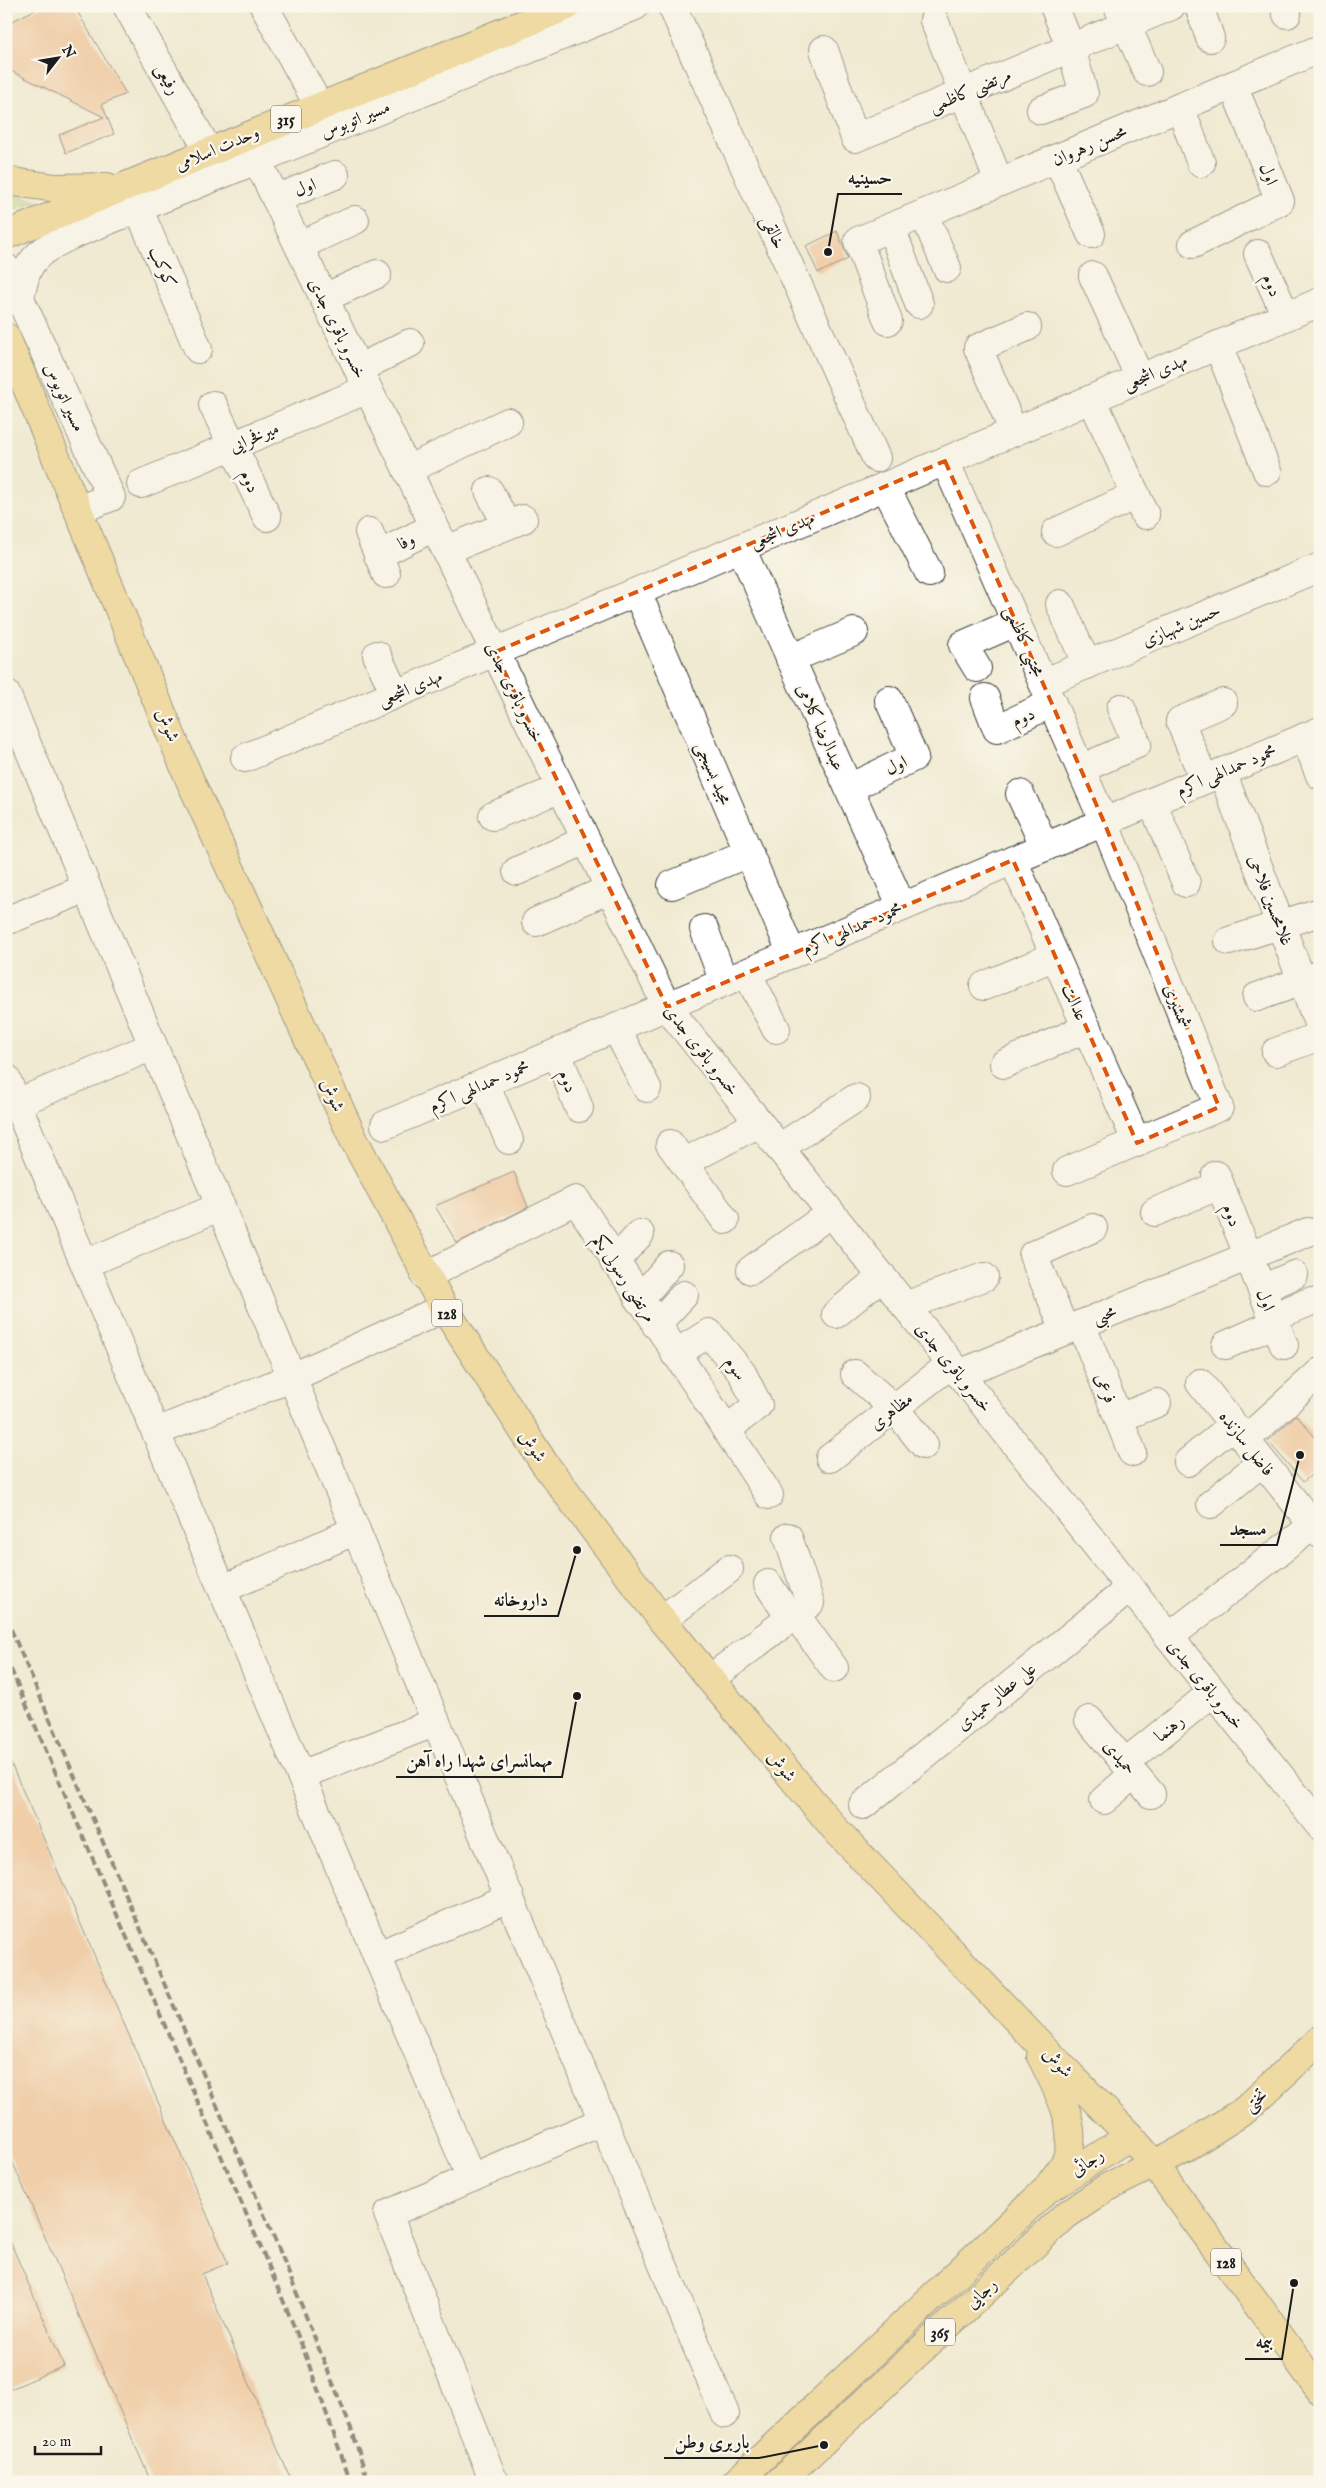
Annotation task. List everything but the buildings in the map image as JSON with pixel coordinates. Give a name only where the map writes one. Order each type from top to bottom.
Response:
[{"type":"main road","name":"وحدت اسلامی","points":[[6,235],[133,196],[209,152],[251,148],[319,106],[538,12],[567,6]]},
{"type":"main road","points":[[6,181],[133,196]]},
{"type":"main road","name":"شوش","points":[[6,337],[198,796],[354,1140],[425,1276],[444,1308],[544,1462],[662,1620],[836,1830],[1130,2136],[1154,2164],[1320,2390]]},
{"type":"main road","name":"365","points":[[1032,2036],[1064,2105],[1070,2136],[1066,2160],[1046,2190]]},
{"type":"main road","name":"تختی","points":[[1154,2164],[1182,2150],[1245,2110],[1320,2040]]},
{"type":"main road","name":"رجائی","points":[[1046,2190],[1130,2136]]},
{"type":"main road","points":[[1084,2164],[1101,2167],[1104,2170],[1108,2177],[1106,2188]]},
{"type":"main road","name":"رجایی","points":[[779,2482],[1066,2215],[1106,2188],[1154,2164]]},
{"type":"main road","name":"رجایی","points":[[736,2482],[1046,2190]]},
{"type":"street","name":"رفیعی","points":[[127,6],[209,152]]},
{"type":"street","points":[[264,6],[319,106]]},
{"type":"street","name":"مسیر اتوبوس","points":[[78,510],[111,497],[20,298],[26,272],[14,264],[53,244],[133,196],[251,148],[635,6]]},
{"type":"street","name":"خالقی","points":[[672,6],[876,458]]},
{"type":"street","points":[[1041,110],[1084,94],[1071,48],[1054,6]]},
{"type":"street","name":"مرتضی کاظمی","points":[[824,50],[855,138],[1071,48],[1123,16],[1171,6]]},
{"type":"street","points":[[1199,6],[1210,38]]},
{"type":"street","points":[[1123,16],[1147,72]]},
{"type":"street","points":[[934,20],[965,92],[999,182]]},
{"type":"street","name":"محسن رهروان","points":[[888,321],[858,242],[1320,49]]},
{"type":"street","name":"اول","points":[[1193,244],[1280,201],[1233,85]]},
{"type":"street","points":[[1180,107],[1201,163]]},
{"type":"street","name":"خسرو باقری جدی","points":[[251,148],[667,1006],[1320,1826]]},
{"type":"street","points":[[1057,158],[1091,234]]},
{"type":"street","name":"اول","points":[[276,199],[335,175]]},
{"type":"street","name":"کوکب","points":[[133,196],[198,349]]},
{"type":"street","points":[[924,214],[947,268]]},
{"type":"street","points":[[299,246],[355,220]]},
{"type":"street","points":[[891,228],[919,304]]},
{"type":"street","name":"دوم","points":[[1258,254],[1286,316]]},
{"type":"street","points":[[324,298],[377,274]]},
{"type":"street","points":[[1093,276],[1140,378]]},
{"type":"street","name":"مهدی اشجعی","points":[[245,758],[1320,302]]},
{"type":"street","points":[[1014,432],[978,348],[1027,326]]},
{"type":"street","name":"میرفخرایی","points":[[141,484],[233,446],[363,379],[410,343]]},
{"type":"street","points":[[1218,345],[1268,470]]},
{"type":"street","points":[[1056,532],[1140,505],[1092,399]]},
{"type":"street","points":[[213,404],[233,446]]},
{"type":"street","points":[[407,470],[508,422]]},
{"type":"street","name":"دوم","points":[[233,446],[267,517]]},
{"type":"street","name":"مجتبی کاظمی","points":[[945,461],[1104,822]]},
{"type":"street","points":[[885,486],[929,573]]},
{"type":"street","name":"وفا","points":[[378,554],[515,522],[489,491]]},
{"type":"street","name":"عبدالرضا کلامی","points":[[741,548],[902,907]]},
{"type":"street","name":"حسین شهبازی","points":[[1048,693],[1087,665],[1320,567]]},
{"type":"street","name":"مجید بسیجی","points":[[637,592],[792,954]]},
{"type":"street","points":[[1060,604],[1087,665]]},
{"type":"street","points":[[977,668],[963,645],[1016,622]]},
{"type":"street","points":[[790,659],[854,632]]},
{"type":"street","points":[[377,655],[395,694]]},
{"type":"street","name":"دوم","points":[[985,698],[997,729],[1048,693]]},
{"type":"street","points":[[6,694],[13,730],[87,888],[725,2414]]},
{"type":"street","name":"اول","points":[[849,788],[914,757],[889,700]]},
{"type":"street","name":"غلامحسین فلاحی","points":[[1223,703],[1180,721],[1213,775],[1281,926],[1311,978],[1320,1028]]},
{"type":"street","points":[[1081,769],[1137,744],[1121,708]]},
{"type":"street","points":[[1312,734],[1320,774]]},
{"type":"street","name":"محمود حمدالهی اکرم","points":[[385,1125],[1312,734]]},
{"type":"street","points":[[493,816],[561,788]]},
{"type":"street","points":[[1020,794],[1045,847]]},
{"type":"street","points":[[1152,802],[1186,883]]},
{"type":"street","name":"شمشیری","points":[[1104,822],[1219,1107],[1137,1143]]},
{"type":"street","points":[[516,871],[586,840]]},
{"type":"street","points":[[672,885],[748,853]]},
{"type":"street","name":"عدالت","points":[[1013,860],[1137,1143]]},
{"type":"street","points":[[6,921],[87,888]]},
{"type":"street","points":[[536,922],[610,889]]},
{"type":"street","points":[[1229,941],[1320,912]]},
{"type":"street","points":[[704,929],[736,977],[776,1029]]},
{"type":"street","points":[[984,986],[1055,956]]},
{"type":"street","points":[[1257,997],[1311,978]]},
{"type":"street","points":[[616,1028],[647,1088]]},
{"type":"street","points":[[1004,1064],[1087,1028]]},
{"type":"street","points":[[1276,1052],[1320,1036]]},
{"type":"street","points":[[153,1046],[11,1090],[470,2178]]},
{"type":"street","name":"دوم","points":[[557,1053],[579,1108]]},
{"type":"street","points":[[485,1083],[509,1140]]},
{"type":"street","points":[[779,1148],[856,1098]]},
{"type":"street","points":[[725,1220],[677,1153],[759,1123]]},
{"type":"street","points":[[1067,1171],[1137,1143]]},
{"type":"street","name":"دوم","points":[[1155,1212],[1218,1180],[1248,1255]]},
{"type":"street","name":"مرتضی رسولی یکم","points":[[425,1276],[576,1200],[614,1262],[769,1495]]},
{"type":"street","points":[[85,1264],[221,1206]]},
{"type":"street","points":[[750,1270],[831,1213]]},
{"type":"street","name":"فرعی","points":[[1093,1228],[1032,1255],[1073,1327],[1119,1418],[1132,1452]]},
{"type":"street","name":"محبی","points":[[955,1369],[1073,1327],[1308,1232]]},
{"type":"street","points":[[614,1262],[640,1234]]},
{"type":"street","name":"اول","points":[[1248,1255],[1278,1328]]},
{"type":"street","points":[[639,1300],[669,1265]]},
{"type":"street","points":[[1262,1289],[1294,1275]]},
{"type":"street","points":[[836,1314],[882,1276]]},
{"type":"street","points":[[905,1306],[984,1277]]},
{"type":"street","points":[[656,1326],[684,1295]]},
{"type":"street","points":[[1226,1345],[1278,1328],[1309,1302]]},
{"type":"street","points":[[156,1432],[293,1378],[444,1308]]},
{"type":"street","name":"سوم","points":[[675,1354],[709,1333],[742,1373],[758,1405],[726,1430]]},
{"type":"street","name":"مظاهری","points":[[830,1458],[895,1409],[955,1369]]},
{"type":"street","points":[[1188,1462],[1239,1432],[1320,1372]]},
{"type":"street","points":[[855,1374],[895,1409],[924,1445]]},
{"type":"street","name":"فاضل سازنده","points":[[1169,1637],[1317,1527],[1262,1462],[1200,1383]]},
{"type":"street","points":[[1119,1418],[1157,1403]]},
{"type":"street","points":[[1211,1504],[1262,1462]]},
{"type":"street","points":[[223,1589],[356,1530]]},
{"type":"street","points":[[788,1537],[798,1612]]},
{"type":"street","points":[[662,1620],[729,1569]]},
{"type":"street","points":[[768,1584],[798,1612],[834,1668]]},
{"type":"street","name":"علی عطار حمیدی","points":[[863,1805],[932,1735],[1130,1588]]},
{"type":"street","points":[[710,1679],[798,1612]]},
{"type":"street","name":"رهنما","points":[[1137,1777],[1213,1692]]},
{"type":"street","name":"حمیدی","points":[[1089,1720],[1137,1777]]},
{"type":"street","points":[[301,1775],[436,1722]]},
{"type":"street","points":[[1104,1800],[1137,1777]]},
{"type":"street","points":[[377,1956],[510,1897]]},
{"type":"street","points":[[494,2482],[388,2214],[603,2121]]},
{"type":"highlighted area","points":[[945,461],[1104,822],[1219,1107],[1137,1143],[1013,860],[667,1007],[495,652]]},
{"type":"green space","points":[[6,193],[10,194],[39,200],[6,213]]},
{"type":"railway","points":[[6,1618],[279,2249],[354,2436],[368,2482]]},
{"type":"railway","points":[[6,1658],[267,2262],[303,2348],[351,2482]]},
{"type":"place","name":"حسینیه","points":[[828,252]]},
{"type":"place","name":"مسجد","points":[[1300,1455]]},
{"type":"place","name":"داروخانه","points":[[577,1550]]},
{"type":"place","name":"مهمانسرای شهدا راه آهن","points":[[577,1696]]},
{"type":"place","name":"بیمه","points":[[1294,2283]]},
{"type":"place","name":"باربری وطن","points":[[824,2445]]}]
